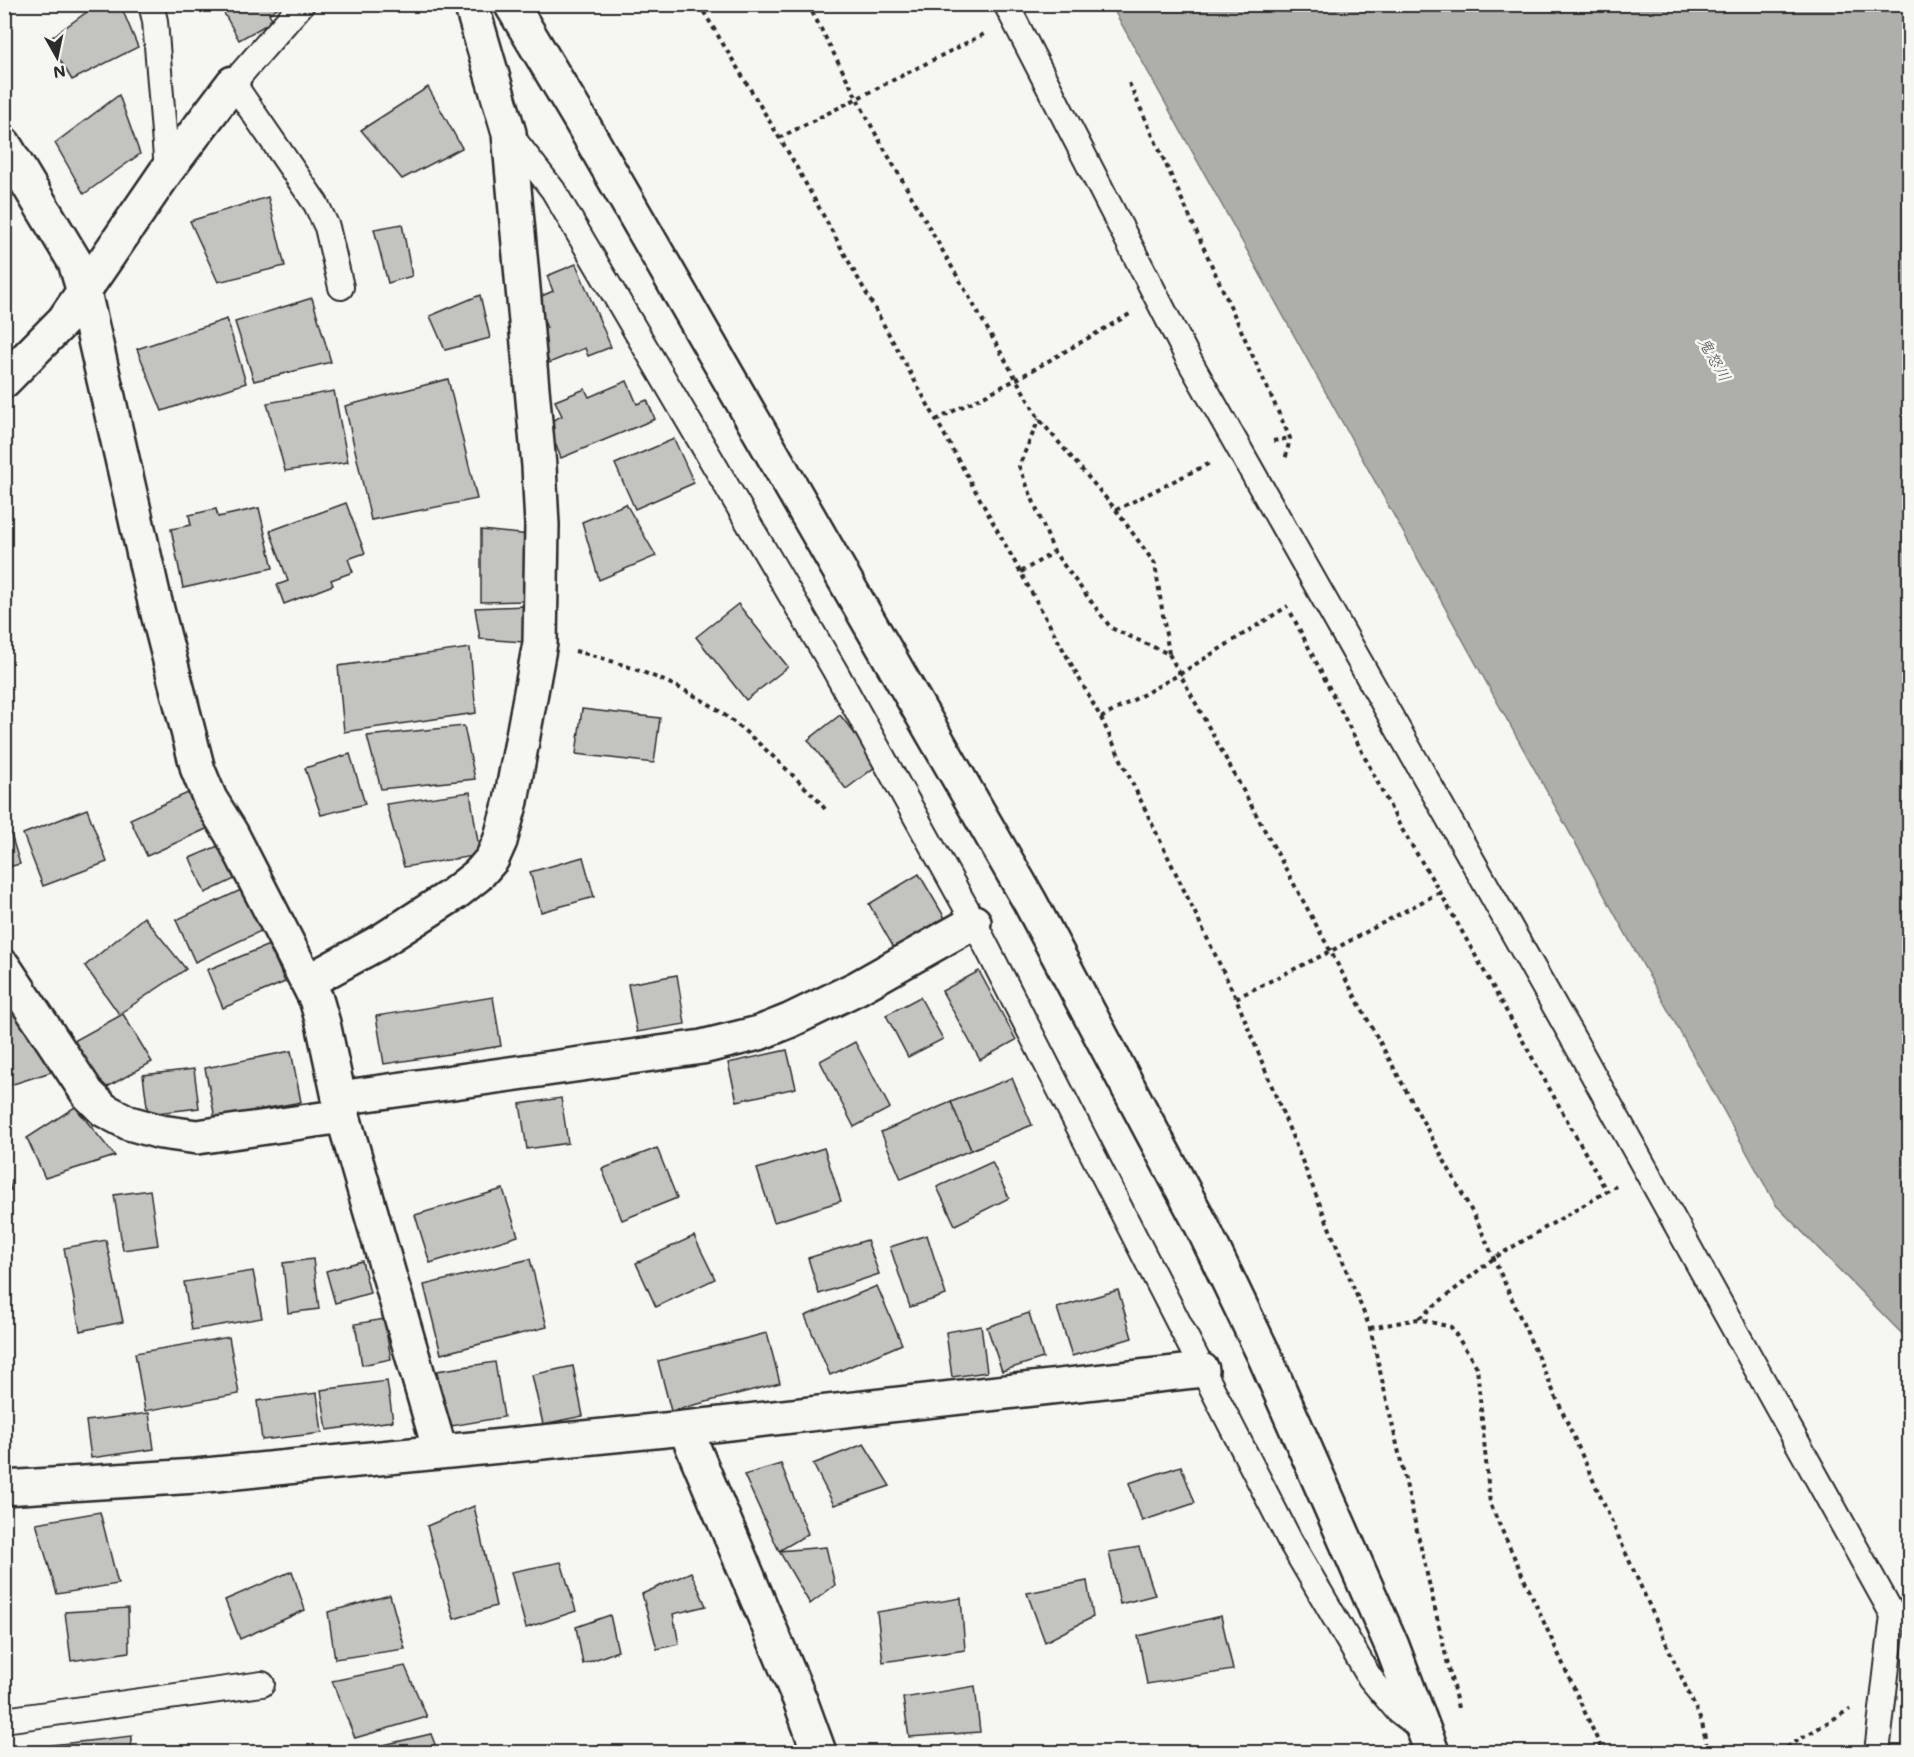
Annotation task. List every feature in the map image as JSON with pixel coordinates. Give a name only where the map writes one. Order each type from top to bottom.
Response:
[{"type":"street","points":[[309,981],[378,943],[454,894],[478,875],[492,859],[500,841],[511,801],[540,642],[542,525],[509,133],[471,4]]},
{"type":"street","points":[[511,4],[587,131],[1030,902],[1197,1215],[1264,1355],[1392,1646],[1429,1742]]},
{"type":"street","points":[[4,381],[64,320],[167,170],[233,83]]},
{"type":"street","points":[[4,144],[75,262],[84,292],[153,594],[198,770],[210,799],[231,833],[309,981],[323,1023],[341,1107],[440,1451]]},
{"type":"street","points":[[4,967],[88,1094],[104,1110],[129,1123],[161,1132],[197,1137],[341,1107],[702,1047],[759,1033],[857,988],[974,922]]},
{"type":"street","points":[[4,1488],[196,1476],[685,1428],[1202,1370]]},
{"type":"street","points":[[685,1428],[795,1689],[819,1752]]},
{"type":"lane","points":[[151,4],[155,21],[167,170]]},
{"type":"lane","points":[[302,4],[233,83],[316,204],[327,227],[341,287]]},
{"type":"lane","points":[[1010,12],[1189,360],[1645,1168],[1893,1615],[1877,1752]]},
{"type":"lane","points":[[509,133],[553,190],[834,669],[974,922],[1290,1541],[1370,1678],[1397,1710],[1429,1742]]},
{"type":"lane","points":[[4,1720],[262,1684]]},
{"type":"path","points":[[699,4],[779,138],[1101,718],[1236,998],[1370,1328],[1461,1718]]},
{"type":"path","points":[[808,4],[857,98],[1039,418],[1116,510],[1155,564],[1169,654],[1472,1210],[1702,1723],[1708,1752]]},
{"type":"path","points":[[779,138],[857,98],[1010,12]]},
{"type":"path","points":[[1129,83],[1290,438],[1284,466]]},
{"type":"path","points":[[936,420],[1017,379],[1157,299]]},
{"type":"path","points":[[1039,418],[1019,466],[1054,552],[1111,628],[1169,654]]},
{"type":"path","points":[[1116,510],[1239,449],[1290,438]]},
{"type":"path","points":[[1021,572],[1054,552]]},
{"type":"path","points":[[1286,598],[1400,826],[1440,892],[1607,1192]]},
{"type":"path","points":[[1101,718],[1180,674],[1288,606]]},
{"type":"path","points":[[540,642],[596,656],[660,679],[710,705],[762,746],[825,808]]},
{"type":"path","points":[[1236,998],[1331,951],[1440,892]]},
{"type":"path","points":[[1418,1319],[1494,1258],[1645,1168]]},
{"type":"path","points":[[1370,1328],[1418,1319],[1451,1327],[1477,1367],[1490,1504],[1603,1752]]},
{"type":"path","points":[[1779,1752],[1883,1689]]},
{"type":"water","name":"鬼怒川","points":[[1111,5],[1909,5],[1909,1341],[1776,1205]]},
{"type":"building","points":[[98,4],[120,4],[138,47],[72,80],[48,40]]},
{"type":"building","points":[[219,4],[284,4],[269,13],[273,21],[239,40]]},
{"type":"building","points":[[428,87],[462,148],[402,179],[361,130]]},
{"type":"building","points":[[119,95],[140,154],[84,194],[55,143]]},
{"type":"building","points":[[268,197],[285,266],[218,282],[190,221]]},
{"type":"building","points":[[402,224],[412,276],[388,283],[374,229]]},
{"type":"building","points":[[576,264],[611,347],[588,356],[585,348],[549,363],[537,332],[547,328],[535,299],[553,291],[547,276]]},
{"type":"building","points":[[480,295],[490,338],[445,350],[430,316]]},
{"type":"building","points":[[312,298],[331,362],[254,381],[235,322]]},
{"type":"building","points":[[227,319],[246,383],[162,411],[137,349]]},
{"type":"building","points":[[448,379],[477,499],[371,520],[345,406]]},
{"type":"building","points":[[627,381],[637,404],[647,400],[655,419],[561,458],[547,423],[562,416],[555,401],[585,389],[589,397]]},
{"type":"building","points":[[334,391],[348,462],[285,471],[267,403]]},
{"type":"building","points":[[674,439],[694,483],[635,509],[615,464]]},
{"type":"building","points":[[346,503],[365,553],[348,559],[353,572],[331,580],[333,585],[284,604],[277,585],[288,581],[270,531]]},
{"type":"building","points":[[626,504],[656,556],[599,580],[582,522]]},
{"type":"building","points":[[259,508],[273,568],[183,588],[171,529],[191,525],[189,515],[216,509],[218,517]]},
{"type":"building","points":[[481,530],[530,535],[529,601],[481,602]]},
{"type":"building","points":[[738,604],[788,667],[746,700],[696,637]]},
{"type":"building","points":[[524,606],[525,642],[480,639],[475,608]]},
{"type":"building","points":[[470,648],[476,713],[344,732],[338,666]]},
{"type":"building","points":[[582,709],[660,718],[654,763],[576,754]]},
{"type":"building","points":[[840,715],[879,764],[846,789],[808,740]]},
{"type":"building","points":[[464,726],[475,779],[381,789],[367,736]]},
{"type":"building","points":[[350,754],[365,804],[321,815],[305,768]]},
{"type":"building","points":[[199,788],[215,825],[147,856],[130,819]]},
{"type":"building","points":[[470,792],[480,855],[404,867],[386,804]]},
{"type":"building","points":[[87,809],[107,862],[43,886],[23,834]]},
{"type":"building","points":[[9,828],[20,864],[4,868],[4,829]]},
{"type":"building","points":[[225,843],[239,877],[205,893],[190,858]]},
{"type":"building","points":[[583,857],[594,897],[541,912],[530,872]]},
{"type":"building","points":[[919,874],[945,918],[894,948],[869,904]]},
{"type":"building","points":[[243,889],[263,930],[195,962],[176,920]]},
{"type":"building","points":[[144,917],[186,969],[119,1014],[85,966]]},
{"type":"building","points":[[269,945],[285,982],[223,1008],[207,970]]},
{"type":"building","points":[[979,971],[1016,1040],[980,1060],[942,991]]},
{"type":"building","points":[[677,975],[685,1024],[637,1032],[628,984]]},
{"type":"building","points":[[493,997],[501,1046],[384,1064],[376,1016]]},
{"type":"building","points":[[920,997],[943,1039],[908,1057],[886,1015]]},
{"type":"building","points":[[12,1012],[57,1070],[4,1087],[4,1019]]},
{"type":"building","points":[[123,1014],[152,1062],[102,1090],[74,1041]]},
{"type":"building","points":[[855,1042],[890,1108],[854,1127],[820,1061]]},
{"type":"building","points":[[787,1050],[796,1088],[737,1101],[728,1063]]},
{"type":"building","points":[[291,1051],[301,1102],[215,1118],[205,1068]]},
{"type":"building","points":[[194,1069],[199,1108],[148,1114],[143,1075]]},
{"type":"building","points":[[1012,1078],[1032,1125],[971,1150],[951,1102]]},
{"type":"building","points":[[561,1098],[568,1143],[527,1149],[520,1104]]},
{"type":"building","points":[[951,1102],[971,1150],[901,1179],[881,1132]]},
{"type":"building","points":[[75,1107],[115,1156],[45,1178],[27,1138]]},
{"type":"building","points":[[657,1148],[677,1198],[622,1220],[602,1169]]},
{"type":"building","points":[[824,1148],[841,1201],[774,1222],[757,1169]]},
{"type":"building","points":[[992,1162],[1009,1198],[955,1225],[937,1187]]},
{"type":"building","points":[[4,1166],[11,1190],[4,1192]]},
{"type":"building","points":[[503,1189],[518,1236],[430,1263],[415,1215]]},
{"type":"building","points":[[150,1190],[158,1245],[123,1250],[114,1195]]},
{"type":"building","points":[[927,1235],[946,1295],[910,1307],[890,1247]]},
{"type":"building","points":[[694,1236],[715,1279],[656,1307],[636,1263]]},
{"type":"building","points":[[106,1240],[123,1322],[80,1331],[64,1248]]},
{"type":"building","points":[[867,1240],[879,1274],[819,1294],[808,1258]]},
{"type":"building","points":[[313,1259],[319,1309],[288,1313],[283,1263]]},
{"type":"building","points":[[530,1259],[547,1327],[441,1354],[424,1285]]},
{"type":"building","points":[[362,1261],[370,1293],[335,1303],[326,1271]]},
{"type":"building","points":[[253,1271],[262,1318],[192,1330],[184,1282]]},
{"type":"building","points":[[877,1286],[902,1344],[830,1375],[805,1316]]},
{"type":"building","points":[[1118,1290],[1132,1338],[1072,1356],[1057,1308]]},
{"type":"building","points":[[1029,1313],[1043,1358],[1002,1371],[987,1327]]},
{"type":"building","points":[[384,1319],[391,1359],[362,1365],[355,1324]]},
{"type":"building","points":[[981,1326],[987,1372],[952,1377],[946,1332]]},
{"type":"building","points":[[767,1333],[780,1383],[671,1411],[658,1361]]},
{"type":"building","points":[[229,1337],[239,1394],[145,1411],[135,1353]]},
{"type":"building","points":[[495,1362],[504,1417],[446,1427],[437,1371]]},
{"type":"building","points":[[573,1366],[583,1416],[543,1424],[532,1375]]},
{"type":"building","points":[[387,1381],[393,1421],[327,1430],[321,1390]]},
{"type":"building","points":[[317,1393],[322,1433],[262,1440],[257,1401]]},
{"type":"building","points":[[149,1413],[154,1449],[91,1458],[86,1421]]},
{"type":"building","points":[[864,1444],[890,1486],[834,1505],[813,1464]]},
{"type":"building","points":[[781,1464],[808,1534],[779,1551],[744,1475]]},
{"type":"building","points":[[1181,1466],[1195,1503],[1142,1521],[1129,1483]]},
{"type":"building","points":[[474,1506],[496,1606],[454,1619],[427,1526]]},
{"type":"building","points":[[100,1512],[118,1584],[57,1594],[36,1523]]},
{"type":"building","points":[[826,1547],[835,1585],[810,1604],[779,1551]]},
{"type":"building","points":[[1139,1547],[1155,1595],[1120,1604],[1109,1552]]},
{"type":"building","points":[[561,1562],[576,1611],[526,1628],[511,1572]]},
{"type":"building","points":[[292,1571],[305,1610],[240,1639],[225,1600]]},
{"type":"building","points":[[691,1572],[706,1606],[673,1614],[679,1644],[657,1649],[642,1594]]},
{"type":"building","points":[[1087,1581],[1093,1617],[1045,1642],[1027,1593]]},
{"type":"building","points":[[390,1595],[405,1649],[335,1659],[328,1612]]},
{"type":"building","points":[[961,1598],[965,1650],[883,1662],[877,1612]]},
{"type":"building","points":[[128,1608],[129,1652],[71,1661],[65,1612]]},
{"type":"building","points":[[610,1615],[618,1651],[583,1664],[576,1627]]},
{"type":"building","points":[[1221,1616],[1233,1670],[1147,1684],[1138,1636]]},
{"type":"building","points":[[405,1666],[427,1717],[355,1738],[332,1681]]},
{"type":"building","points":[[975,1686],[980,1732],[909,1737],[903,1698]]},
{"type":"building","points":[[431,1734],[438,1752],[353,1752]]},
{"type":"building","points":[[132,1736],[131,1752],[53,1752],[52,1745]]}]
